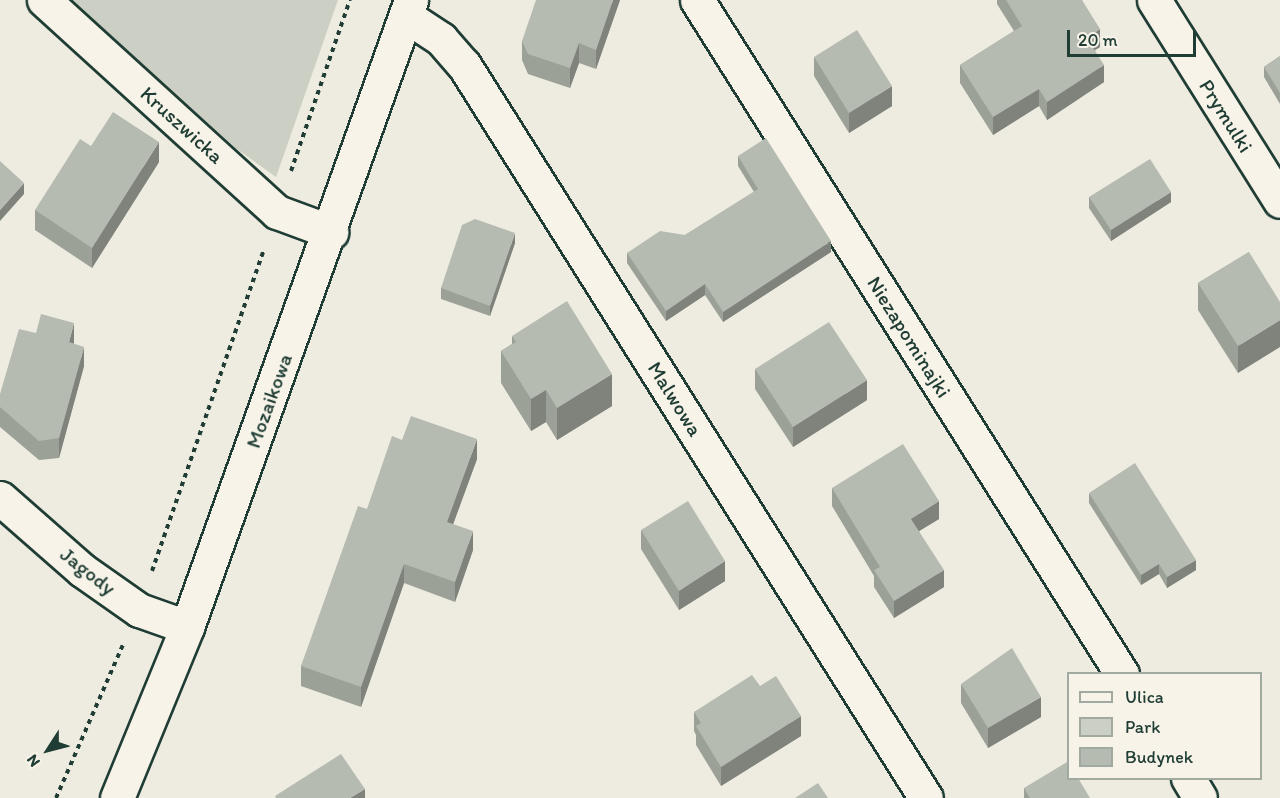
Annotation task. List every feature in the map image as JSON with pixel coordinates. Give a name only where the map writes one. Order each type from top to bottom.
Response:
[{"type":"street","name":"Kruszwicka","points":[[44,0],[277,212],[331,232]]},
{"type":"street","name":"Niezapominajki","points":[[697,0],[1121,672]]},
{"type":"street","name":"Prymulki","points":[[1154,0],[1280,201]]},
{"type":"street","name":"Mozaikowa","points":[[127,794],[331,232],[408,8]]},
{"type":"street","name":"Malwowa","points":[[408,8],[441,39],[464,65],[926,798]]},
{"type":"street","name":"Jagody","points":[[0,498],[82,570],[139,610],[187,627]]},
{"type":"street","points":[[1189,780],[1200,798]]},
{"type":"path","points":[[56,798],[139,610],[350,0]]},
{"type":"green space","points":[[71,0],[338,0],[276,177],[237,149]]},
{"type":"building","points":[[536,0],[613,0],[596,50],[579,43],[570,68],[528,54],[522,41]]},
{"type":"building","points":[[1006,0],[1082,0],[1100,29],[1087,38],[1104,65],[1047,102],[1039,89],[993,117],[960,65],[1022,26]]},
{"type":"building","points":[[857,30],[892,86],[849,113],[814,57]]},
{"type":"building","points":[[1280,56],[1280,93],[1264,67]]},
{"type":"building","points":[[113,112],[159,142],[92,248],[35,210],[80,139],[91,146]]},
{"type":"building","points":[[766,138],[831,241],[723,312],[705,284],[666,311],[627,253],[660,231],[685,235],[758,189],[738,156]]},
{"type":"building","points":[[1150,159],[1171,192],[1111,230],[1089,197]]},
{"type":"building","points":[[0,161],[24,183],[0,210]]},
{"type":"building","points":[[475,219],[515,233],[490,306],[441,288],[462,225]]},
{"type":"building","points":[[1249,252],[1280,302],[1280,320],[1238,346],[1198,283]]},
{"type":"building","points":[[567,301],[612,374],[557,408],[546,390],[531,399],[501,351],[516,342],[512,336]]},
{"type":"building","points":[[41,314],[74,323],[69,342],[84,347],[59,438],[39,441],[0,407],[0,394],[19,329],[36,333]]},
{"type":"building","points":[[829,322],[867,380],[793,427],[755,369]]},
{"type":"building","points":[[411,416],[477,439],[447,522],[473,531],[455,582],[404,564],[361,687],[301,666],[358,506],[367,509],[392,436],[402,440]]},
{"type":"building","points":[[903,444],[939,501],[911,519],[944,570],[894,601],[874,570],[880,567],[832,488]]},
{"type":"building","points":[[1135,463],[1196,560],[1167,577],[1159,564],[1141,575],[1089,493]]},
{"type":"building","points":[[688,501],[725,561],[679,591],[641,530]]},
{"type":"building","points":[[1012,648],[1041,697],[988,728],[961,684]]},
{"type":"building","points":[[752,675],[760,686],[776,676],[801,716],[721,767],[696,726],[701,723],[694,712]]},
{"type":"building","points":[[341,754],[365,789],[350,798],[276,798],[275,796]]},
{"type":"building","points":[[1067,762],[1067,780],[1079,780],[1090,798],[1030,798],[1024,788]]},
{"type":"building","points":[[818,783],[828,798],[795,798]]}]
